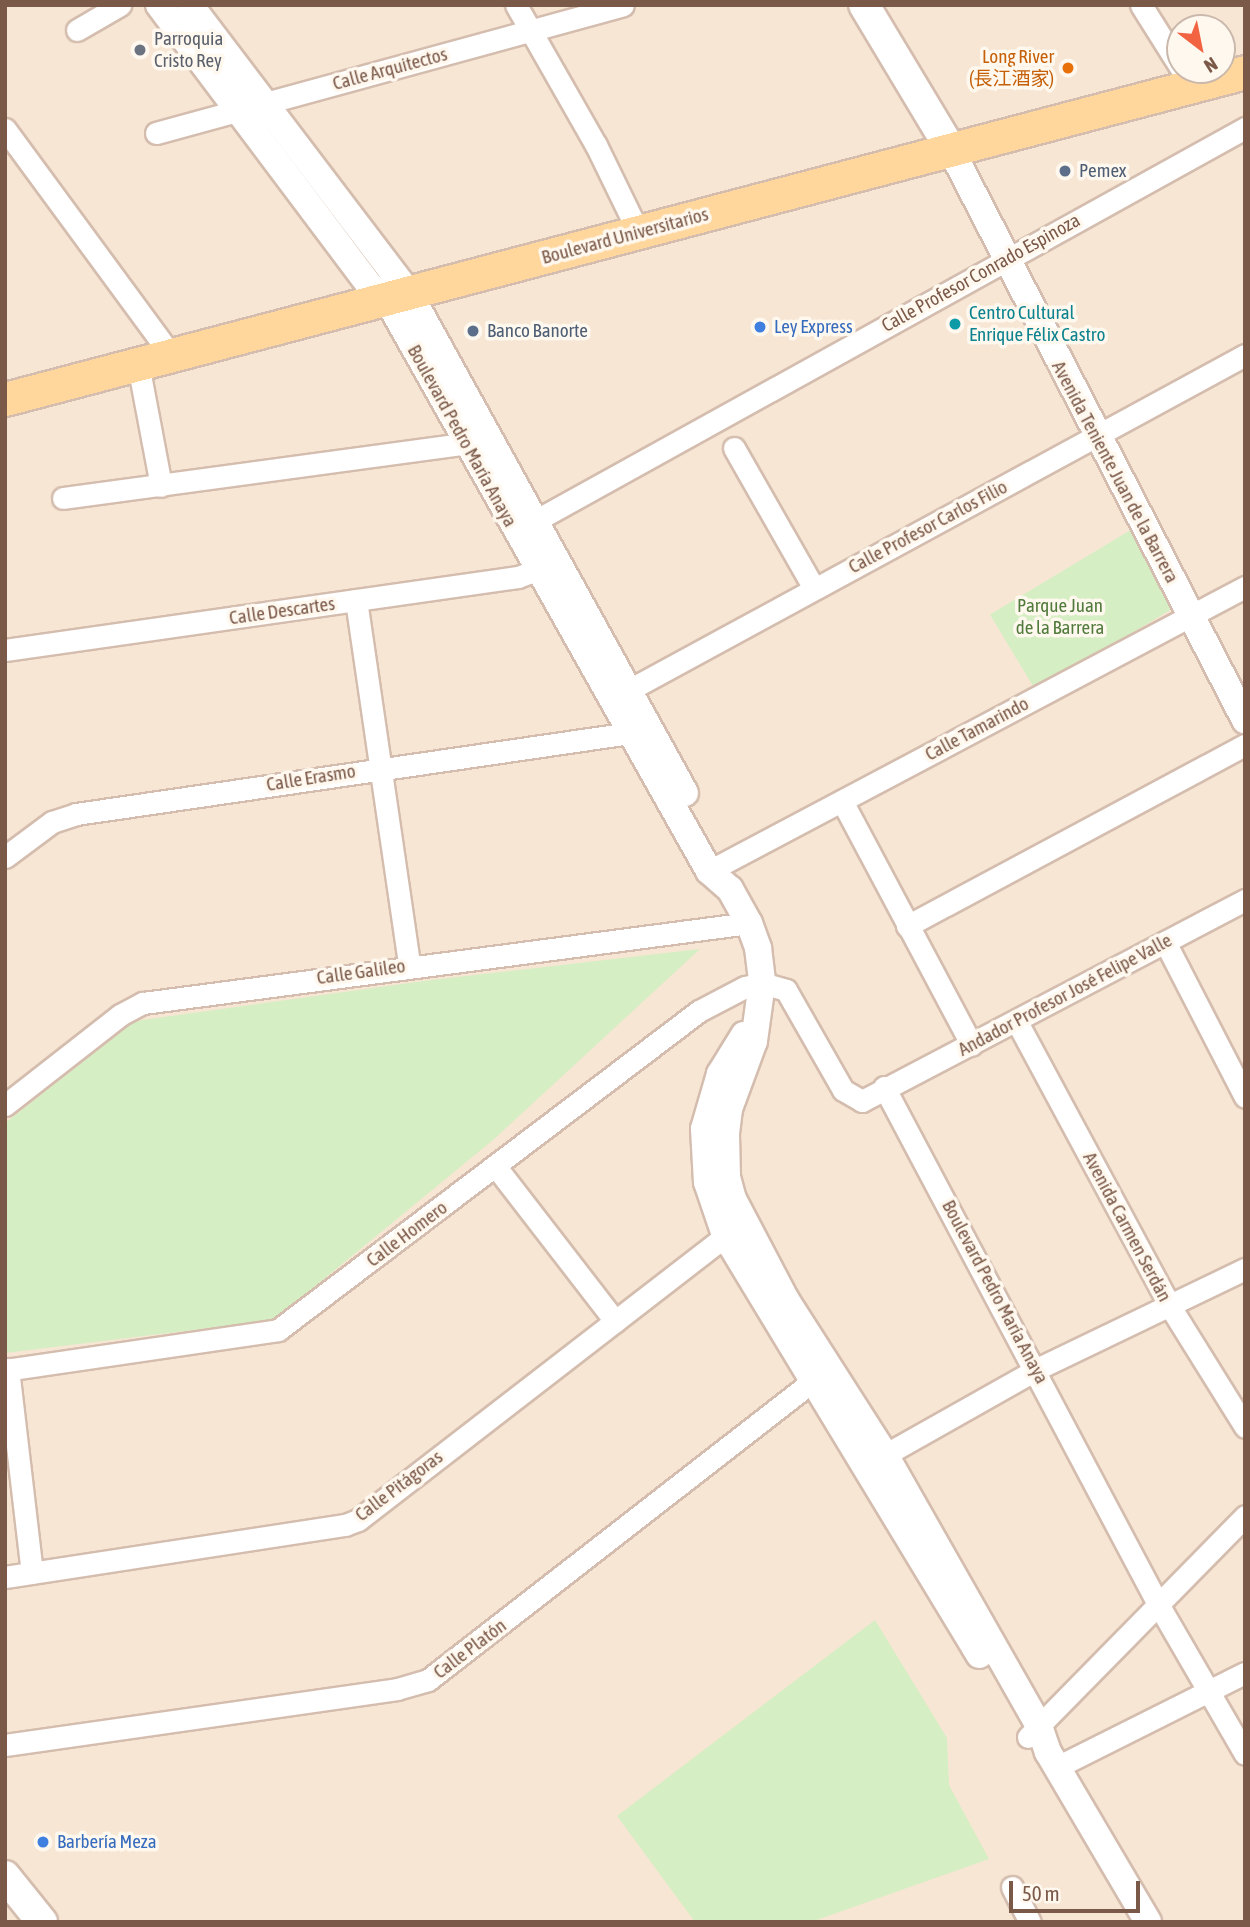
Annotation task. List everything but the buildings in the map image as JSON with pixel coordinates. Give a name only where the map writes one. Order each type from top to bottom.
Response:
[{"type":"main road","name":"Avenida Teniente Juan de la Barrera","points":[[864,5],[945,143]]},
{"type":"main road","name":"Boulevard Universitarios","points":[[5,399],[150,353],[1173,84]]},
{"type":"main road","name":"Boulevard Universitarios","points":[[390,289],[632,219],[945,143]]},
{"type":"main road","name":"Boulevard Universitarios","points":[[5,384],[150,353]]},
{"type":"main road","points":[[5,1876],[42,1922]]},
{"type":"street","points":[[77,30],[120,5]]},
{"type":"street","name":"Boulevard Pedro María Anaya","points":[[159,5],[250,107],[390,289],[533,522],[546,566]]},
{"type":"street","name":"Boulevard Pedro María Anaya","points":[[190,5],[250,107]]},
{"type":"street","points":[[516,5],[596,145],[632,219]]},
{"type":"street","name":"Calle Arquitectos","points":[[156,133],[623,5]]},
{"type":"street","points":[[1142,5],[1166,37]]},
{"type":"street","name":"Calle Profesor Conrado Espinoza","points":[[533,522],[1245,128]]},
{"type":"street","points":[[5,129],[150,353],[161,486]]},
{"type":"street","name":"Avenida Teniente Juan de la Barrera","points":[[945,143],[1245,720]]},
{"type":"street","name":"Boulevard Pedro María Anaya","points":[[390,289],[465,444],[546,566],[749,923],[758,948],[762,983],[754,1027],[743,1036],[720,1074],[704,1129],[706,1182],[733,1229]]},
{"type":"street","name":"Calle Profesor Carlos Filio","points":[[619,695],[1245,355]]},
{"type":"street","points":[[63,498],[465,444]]},
{"type":"street","points":[[734,448],[814,589]]},
{"type":"street","name":"Calle Descartes","points":[[5,650],[518,577],[546,566]]},
{"type":"street","name":"Calle Tamarindo","points":[[717,867],[1245,587]]},
{"type":"street","points":[[356,600],[409,965]]},
{"type":"street","name":"Boulevard Pedro María Anaya","points":[[619,695],[630,733],[717,867]]},
{"type":"street","name":"Calle Erasmo","points":[[5,857],[52,822],[76,814],[630,733]]},
{"type":"street","points":[[907,926],[1245,745]]},
{"type":"street","points":[[842,801],[972,1045]]},
{"type":"street","name":"Andador Profesor José Felipe Valle","points":[[884,1087],[1017,1022],[1245,900]]},
{"type":"street","name":"Calle Galileo","points":[[5,1105],[120,1016],[143,1003],[409,965],[749,923]]},
{"type":"street","points":[[1166,942],[1245,1097]]},
{"type":"street","points":[[762,983],[786,990],[848,1096],[862,1101],[884,1087]]},
{"type":"street","name":"Calle Homero","points":[[6,1369],[278,1330],[699,1011],[721,997],[762,983]]},
{"type":"street","name":"Avenida Carmen Serdán","points":[[1017,1022],[1171,1308],[1245,1427]]},
{"type":"street","name":"Boulevard Pedro María Anaya","points":[[884,1087],[1037,1369],[1158,1604],[1245,1754]]},
{"type":"street","points":[[496,1167],[615,1321]]},
{"type":"street","points":[[733,1229],[823,1373],[1148,1922]]},
{"type":"street","name":"Calle Pitágoras","points":[[5,1577],[352,1522],[733,1229]]},
{"type":"street","points":[[875,1460],[1037,1369],[1171,1308],[1245,1269]]},
{"type":"street","points":[[6,1369],[32,1573]]},
{"type":"street","name":"Calle Platón","points":[[5,1745],[397,1689],[428,1680],[823,1373]]},
{"type":"street","points":[[1043,1746],[1158,1604],[1245,1516]]},
{"type":"street","points":[[1043,1746],[1208,1690],[1245,1673]]},
{"type":"street","points":[[1012,1887],[1030,1922]]},
{"type":"shaded area","points":[[5,5],[1245,5],[1245,1922],[5,1922]]},
{"type":"green space","name":"Parque Juan de la Barrera","points":[[1134,528],[1180,604],[1036,691],[990,615]]},
{"type":"green space","points":[[700,949],[493,1140],[274,1320],[5,1353],[5,1123],[135,1021],[431,980]]},
{"type":"green space","points":[[875,1620],[947,1738],[949,1785],[989,1859],[811,1922],[695,1922],[617,1816]]},
{"type":"place","name":"Parroquia Cristo Rey","points":[[140,50]]},
{"type":"place","name":"Long River (長江酒家)","points":[[1068,68]]},
{"type":"place","name":"Pemex","points":[[1065,171]]},
{"type":"place","name":"Centro Cultural Enrique Félix Castro","points":[[955,324]]},
{"type":"place","name":"Ley Express","points":[[760,327]]},
{"type":"place","name":"Banco Banorte","points":[[473,331]]},
{"type":"place","name":"Barbería Meza","points":[[43,1842]]}]
